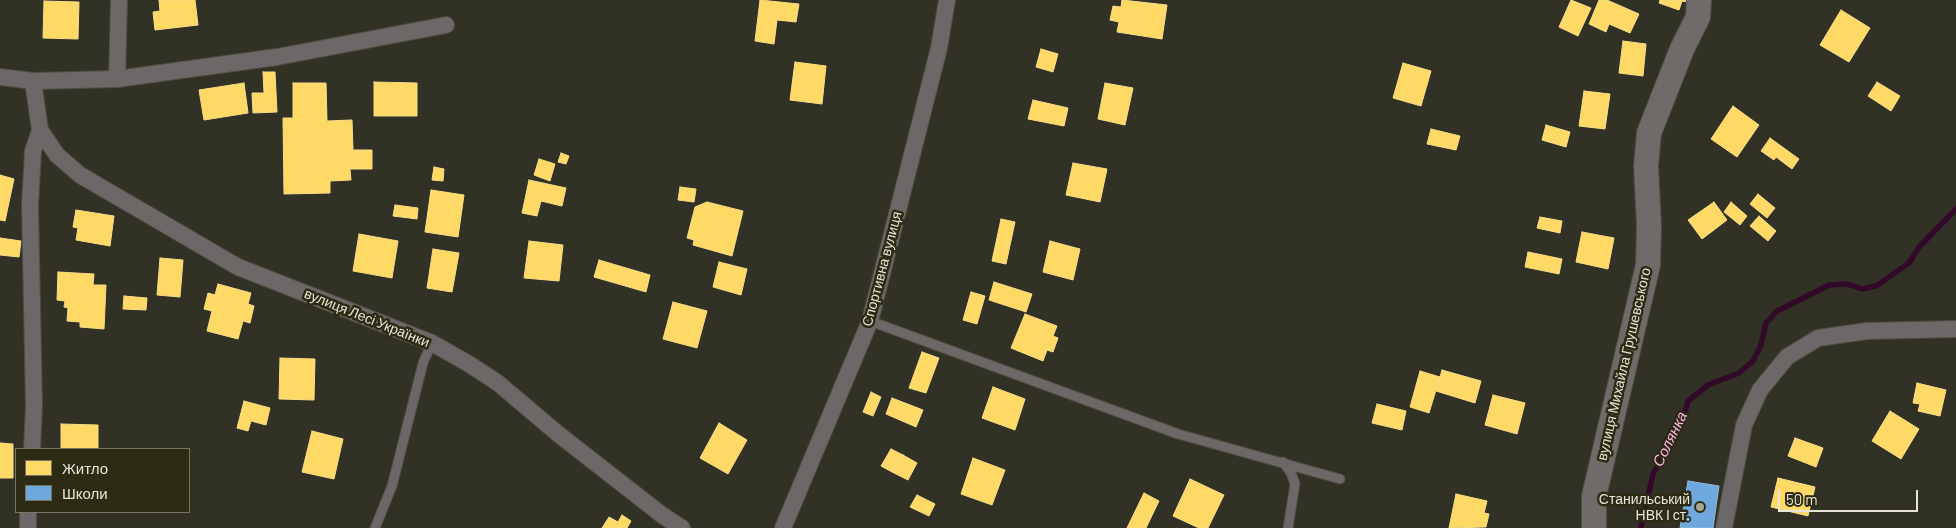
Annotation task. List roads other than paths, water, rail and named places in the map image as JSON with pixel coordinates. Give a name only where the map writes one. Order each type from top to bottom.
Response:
[{"type":"street","points":[[117,79],[118,0]]},
{"type":"street","name":"Спортивна вулиця","points":[[783,528],[870,321],[939,48],[947,0]]},
{"type":"street","name":"вулиця Михайла Грушевського","points":[[1594,528],[1594,496],[1648,265],[1649,226],[1646,166],[1649,133],[1682,49],[1698,17],[1699,0]]},
{"type":"street","points":[[0,77],[33,81],[117,79],[277,57],[446,25]]},
{"type":"street","name":"вулиця Лесі Українки","points":[[33,81],[40,130],[57,155],[80,175],[238,267],[432,343],[498,383],[564,439],[662,515],[682,528]]},
{"type":"street","name":"вулиця Лесі Українки","points":[[32,448],[34,406],[30,204],[33,151],[40,130]]},
{"type":"street","points":[[1724,528],[1744,425],[1760,390],[1787,357],[1818,338],[1868,331],[1956,329]]},
{"type":"street","points":[[28,513],[28,528]]},
{"type":"lane","points":[[870,321],[1178,434],[1340,479]]},
{"type":"lane","points":[[375,528],[392,486],[423,363],[432,343]]},
{"type":"lane","points":[[1283,462],[1291,473],[1294,484],[1288,528]]},
{"type":"waterway","name":"Солянка","points":[[1641,528],[1653,474],[1683,418],[1688,401],[1708,385],[1739,373],[1753,361],[1761,345],[1766,323],[1777,311],[1829,285],[1847,284],[1862,289],[1876,286],[1909,263],[1920,246],[1956,209]]},
{"type":"place","name":"Станильський НВК І ст.","points":[[1700,507]]}]
